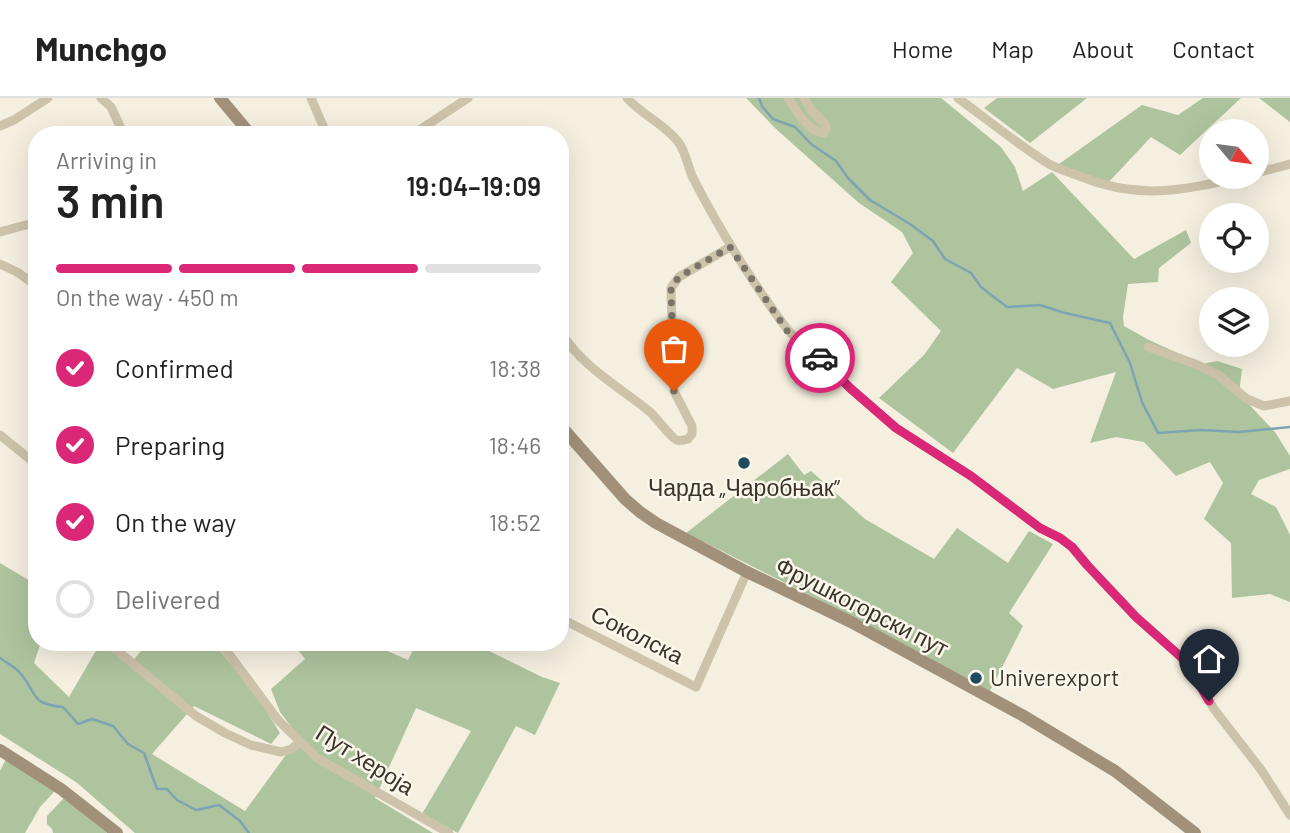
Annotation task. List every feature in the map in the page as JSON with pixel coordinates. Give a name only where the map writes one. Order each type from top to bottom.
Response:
[{"type":"street","points":[[0,126],[48,98]]},
{"type":"street","points":[[101,98],[111,107],[120,126]]},
{"type":"street","points":[[220,98],[243,126]]},
{"type":"street","points":[[311,98],[323,126]]},
{"type":"street","points":[[426,126],[468,98]]},
{"type":"street","points":[[627,98],[680,144],[692,176],[730,247],[788,332],[810,348],[896,428],[971,476],[1040,528],[1072,547],[1136,617],[1181,657],[1214,709],[1262,771],[1290,815]]},
{"type":"street","points":[[788,98],[812,128],[818,133],[824,133],[827,129],[825,124],[804,98]]},
{"type":"street","points":[[958,98],[1051,165],[1107,187],[1159,192],[1199,187]]},
{"type":"street","points":[[1269,170],[1290,164]]},
{"type":"street","points":[[0,232],[28,224]]},
{"type":"street","points":[[569,344],[590,367],[650,412],[673,438],[678,441],[688,439],[692,434],[692,426],[674,391],[671,288],[679,277],[730,247]]},
{"type":"street","points":[[0,264],[28,280]]},
{"type":"street","points":[[1147,347],[1218,375],[1247,399],[1264,406],[1290,401]]},
{"type":"street","points":[[0,435],[28,456]]},
{"type":"street","name":"Фрушкогорски пут","points":[[569,435],[619,492],[656,523],[747,572],[851,622],[1022,715],[1115,771],[1195,833]]},
{"type":"street","name":"Соколска","points":[[569,623],[696,687],[747,572]]},
{"type":"street","points":[[118,651],[197,716],[225,733],[251,745],[281,752],[292,749],[299,742]]},
{"type":"street","name":"Пут хероја","points":[[227,651],[278,720],[317,758],[449,833]]},
{"type":"street","points":[[0,750],[61,789],[117,833]]},
{"type":"green space","points":[[746,98],[941,98],[1001,147],[1015,167],[1023,191],[1052,172],[1134,259],[1186,230],[1191,243],[1159,268],[1158,282],[1128,284],[1124,326],[1202,364],[1217,361],[1242,369],[1239,394],[1275,432],[1290,456],[1290,469],[1259,480],[1251,494],[1276,507],[1290,535],[1290,602],[1270,594],[1232,598],[1231,543],[1204,519],[1223,483],[1210,462],[1176,476],[1144,442],[1116,437],[1090,443],[1116,372],[1053,389],[1017,368],[953,453],[879,398],[924,355],[941,331],[891,282],[913,253],[902,232],[859,203],[775,128]]},
{"type":"green space","points":[[997,98],[1087,98],[1030,143],[984,108]]},
{"type":"green space","points":[[1203,98],[1241,98],[1219,119],[1199,119],[1199,137],[1180,155],[1151,137],[1107,184],[1059,164],[1142,105],[1178,115]]},
{"type":"green space","points":[[1259,98],[1290,98],[1290,122]]},
{"type":"green space","points":[[788,454],[804,475],[811,471],[865,519],[934,559],[957,528],[1008,563],[1029,531],[1053,544],[1009,613],[1023,626],[990,691],[855,618],[686,533]]},
{"type":"green space","points":[[0,563],[28,580],[28,651],[38,651],[34,663],[69,697],[96,651],[120,651],[132,662],[141,651],[220,651],[257,696],[280,733],[271,744],[194,706],[152,754],[245,811],[299,737],[280,712],[271,689],[305,659],[299,651],[387,651],[408,660],[412,651],[489,651],[560,683],[535,735],[516,726],[458,833],[422,814],[471,731],[416,708],[375,798],[433,833],[135,833],[76,782],[0,734]]},
{"type":"green space","points":[[6,759],[55,791],[40,807],[25,833],[0,833],[0,771]]},
{"type":"green space","points":[[64,798],[107,833],[53,833],[47,824],[47,816]]},
{"type":"waterway","points":[[759,98],[773,119],[795,127],[811,144],[836,161],[848,178],[870,200],[933,241],[945,259],[971,273],[981,287],[1007,307],[1040,305],[1110,323],[1130,363],[1142,402],[1158,433],[1200,430],[1239,432],[1290,427]]},
{"type":"waterway","points":[[0,658],[20,672],[36,698],[45,704],[63,707],[78,724],[92,719],[113,726],[128,744],[144,753],[157,789],[167,789],[177,800],[196,810],[219,805],[240,821],[249,833]]},
{"type":"way so far","points":[[674,391],[671,288],[679,277],[730,247],[788,332],[820,358]]},
{"type":"place","name":"Чарда „Чаробњак”","points":[[744,463]]},
{"type":"place","name":"Univerexport","points":[[976,678]]},
{"type":"route","points":[[820,358],[896,428],[971,476],[1023,517],[1072,547],[1136,617],[1181,657],[1209,701]]}]
